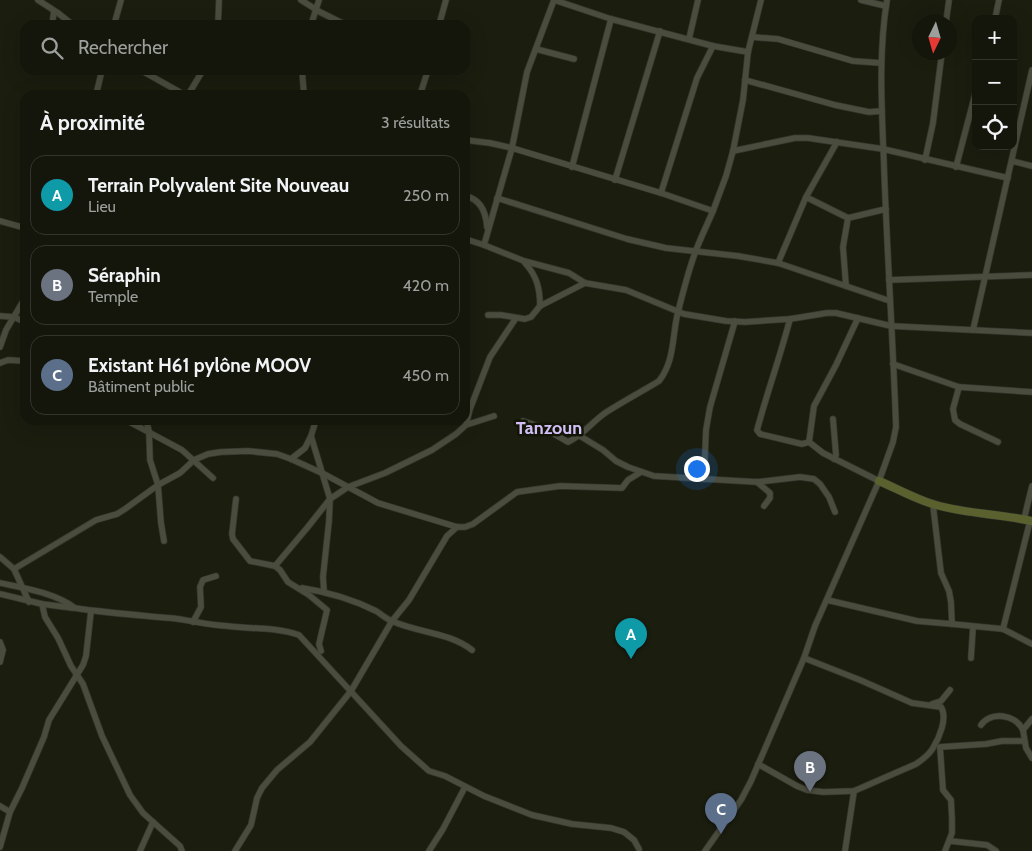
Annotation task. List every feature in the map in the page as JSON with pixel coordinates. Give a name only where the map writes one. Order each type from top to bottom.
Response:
[{"type":"street","points":[[38,0],[67,20]]},
{"type":"street","points":[[115,20],[121,0]]},
{"type":"street","points":[[218,20],[219,0]]},
{"type":"street","points":[[301,0],[337,20]]},
{"type":"street","points":[[313,20],[319,0]]},
{"type":"street","points":[[440,20],[446,0]]},
{"type":"street","points":[[484,245],[512,148],[528,72],[554,0],[611,19],[712,46],[748,52]]},
{"type":"street","points":[[689,39],[698,0]]},
{"type":"street","points":[[524,421],[542,427],[568,442],[580,436],[586,428],[606,413],[659,381],[664,374],[674,339],[678,312],[695,252],[714,211],[733,151],[741,116],[748,52],[761,0]]},
{"type":"street","points":[[705,851],[741,800],[758,764],[894,442],[896,427],[883,149],[881,63],[887,3],[860,0]]},
{"type":"street","points":[[947,15],[949,0]]},
{"type":"street","points":[[996,15],[1000,0]]},
{"type":"street","points":[[53,20],[54,11]]},
{"type":"street","points":[[572,167],[611,19]]},
{"type":"street","points":[[615,180],[660,31]]},
{"type":"street","points":[[752,36],[778,39],[853,61],[881,63]]},
{"type":"street","points":[[661,193],[697,78],[712,46]]},
{"type":"street","points":[[536,49],[574,59]]},
{"type":"street","points":[[925,160],[933,123],[941,60]]},
{"type":"street","points":[[973,330],[1032,70]]},
{"type":"street","points":[[97,90],[101,75]]},
{"type":"street","points":[[149,75],[177,90]]},
{"type":"street","points":[[189,90],[200,75]]},
{"type":"street","points":[[302,75],[304,90]]},
{"type":"street","points":[[422,90],[426,75]]},
{"type":"street","points":[[745,80],[835,105],[869,112],[882,111]]},
{"type":"street","points":[[956,167],[972,105]]},
{"type":"street","points":[[1024,106],[1032,109]]},
{"type":"street","points":[[733,151],[795,138],[808,138],[883,149],[1008,178]]},
{"type":"street","points":[[470,141],[512,148],[714,211]]},
{"type":"street","points":[[778,264],[806,197],[837,142]]},
{"type":"street","points":[[1012,160],[1032,166]]},
{"type":"street","points":[[806,197],[848,218],[886,209]]},
{"type":"street","points":[[470,198],[476,200],[482,206],[488,232]]},
{"type":"street","points":[[497,198],[627,239],[666,248],[738,256],[778,264],[890,301]]},
{"type":"street","points":[[846,286],[843,247],[848,218]]},
{"type":"street","points":[[0,221],[20,227]]},
{"type":"street","points":[[470,241],[524,262],[569,273],[585,283],[626,290],[684,314],[734,321],[790,319],[827,313],[891,326],[1032,333]]},
{"type":"street","points":[[524,262],[533,271],[537,282],[540,306]]},
{"type":"street","points":[[889,280],[1032,275]]},
{"type":"street","points":[[488,316],[531,317],[540,306],[585,283]]},
{"type":"street","points":[[0,347],[6,330],[20,307]]},
{"type":"street","points":[[0,316],[14,317],[20,320]]},
{"type":"street","points":[[470,401],[490,357],[516,318]]},
{"type":"street","points":[[809,442],[814,406],[858,318]]},
{"type":"street","points":[[790,319],[757,430],[760,434],[802,444],[809,442]]},
{"type":"street","points":[[704,479],[706,430],[710,407],[734,321]]},
{"type":"street","points":[[0,363],[8,360],[20,361]]},
{"type":"street","points":[[893,364],[959,387],[1032,392]]},
{"type":"street","points":[[959,387],[953,409],[955,420],[998,442]]},
{"type":"street","points":[[470,424],[494,416]]},
{"type":"street","points":[[833,419],[836,455],[834,459]]},
{"type":"street","points":[[136,425],[182,450],[213,478]]},
{"type":"street","points":[[147,425],[150,460],[158,485],[164,540]]},
{"type":"street","points":[[291,459],[304,448],[314,425]]},
{"type":"street","points":[[276,566],[330,499],[348,487],[432,450],[466,425]]},
{"type":"street","points":[[311,436],[330,499],[323,576],[324,592]]},
{"type":"street","points":[[580,436],[604,450],[616,461],[654,476],[757,482],[800,477],[814,479],[829,497],[835,512]]},
{"type":"street","points":[[809,442],[834,459],[934,505],[961,511],[1006,515],[1029,521]]},
{"type":"street","points":[[14,569],[96,520],[117,514],[180,472],[194,460],[208,454],[248,451],[277,454],[324,474],[378,503],[457,527],[473,524],[517,492],[567,486],[622,488],[628,480],[641,472]]},
{"type":"street","points":[[757,482],[770,492],[770,498],[764,506]]},
{"type":"street","points":[[1003,629],[1029,521],[1032,486]]},
{"type":"street","points":[[236,500],[232,526],[233,539],[250,562],[276,566],[288,582],[325,606],[327,610],[319,644],[322,651]]},
{"type":"street","points":[[934,505],[941,573],[949,591],[952,624]]},
{"type":"street","points":[[235,851],[251,825],[257,798],[262,788],[277,770],[310,742],[351,691],[392,621],[409,600],[447,536],[457,527]]},
{"type":"street","points":[[0,557],[14,569],[29,602]]},
{"type":"street","points":[[193,622],[201,607],[200,587],[203,580],[216,576]]},
{"type":"street","points":[[0,583],[58,598],[75,608]]},
{"type":"street","points":[[297,588],[324,592],[354,601],[392,621],[456,640],[472,650]]},
{"type":"street","points":[[0,594],[42,604],[299,635],[401,746],[429,771],[445,776],[484,796],[532,814],[572,824],[611,828],[624,832],[634,840],[639,849]]},
{"type":"street","points":[[827,600],[917,621],[1003,629],[1032,644]]},
{"type":"street","points":[[42,604],[45,617],[86,692],[102,736],[130,795],[143,813],[180,846],[182,851]]},
{"type":"street","points":[[0,847],[10,812],[22,788],[49,720],[78,676],[86,656],[91,610]]},
{"type":"street","points":[[971,658],[973,627]]},
{"type":"street","points":[[0,642],[4,650],[0,662]]},
{"type":"street","points":[[804,658],[860,680],[905,701],[920,705],[941,704]]},
{"type":"street","points":[[941,704],[950,690]]},
{"type":"street","points":[[941,704],[944,718],[937,747],[942,790],[951,804],[953,824],[950,841],[945,851]]},
{"type":"street","points":[[980,725],[992,716],[1014,719],[1023,730],[1024,741],[1031,755]]},
{"type":"street","points":[[1023,730],[1032,719]]},
{"type":"street","points":[[758,764],[783,779],[807,790],[822,792],[854,791],[916,764],[937,747],[986,744],[1002,741],[1024,741]]},
{"type":"street","points":[[429,851],[465,787]]},
{"type":"street","points":[[845,851],[854,791]]},
{"type":"street","points":[[0,806],[10,812]]},
{"type":"street","points":[[140,851],[153,822]]},
{"type":"street","points":[[950,841],[987,845],[996,851]]},
{"type":"place","name":"Terrain Polyvalent Site Nouveau","points":[[631,659]]},
{"type":"place","name":"Séraphin","points":[[810,792]]},
{"type":"place","name":"Existant H61 pylône MOOV","points":[[721,834]]},
{"type":"district","name":"Tanzoun","points":[[549,428]]}]
